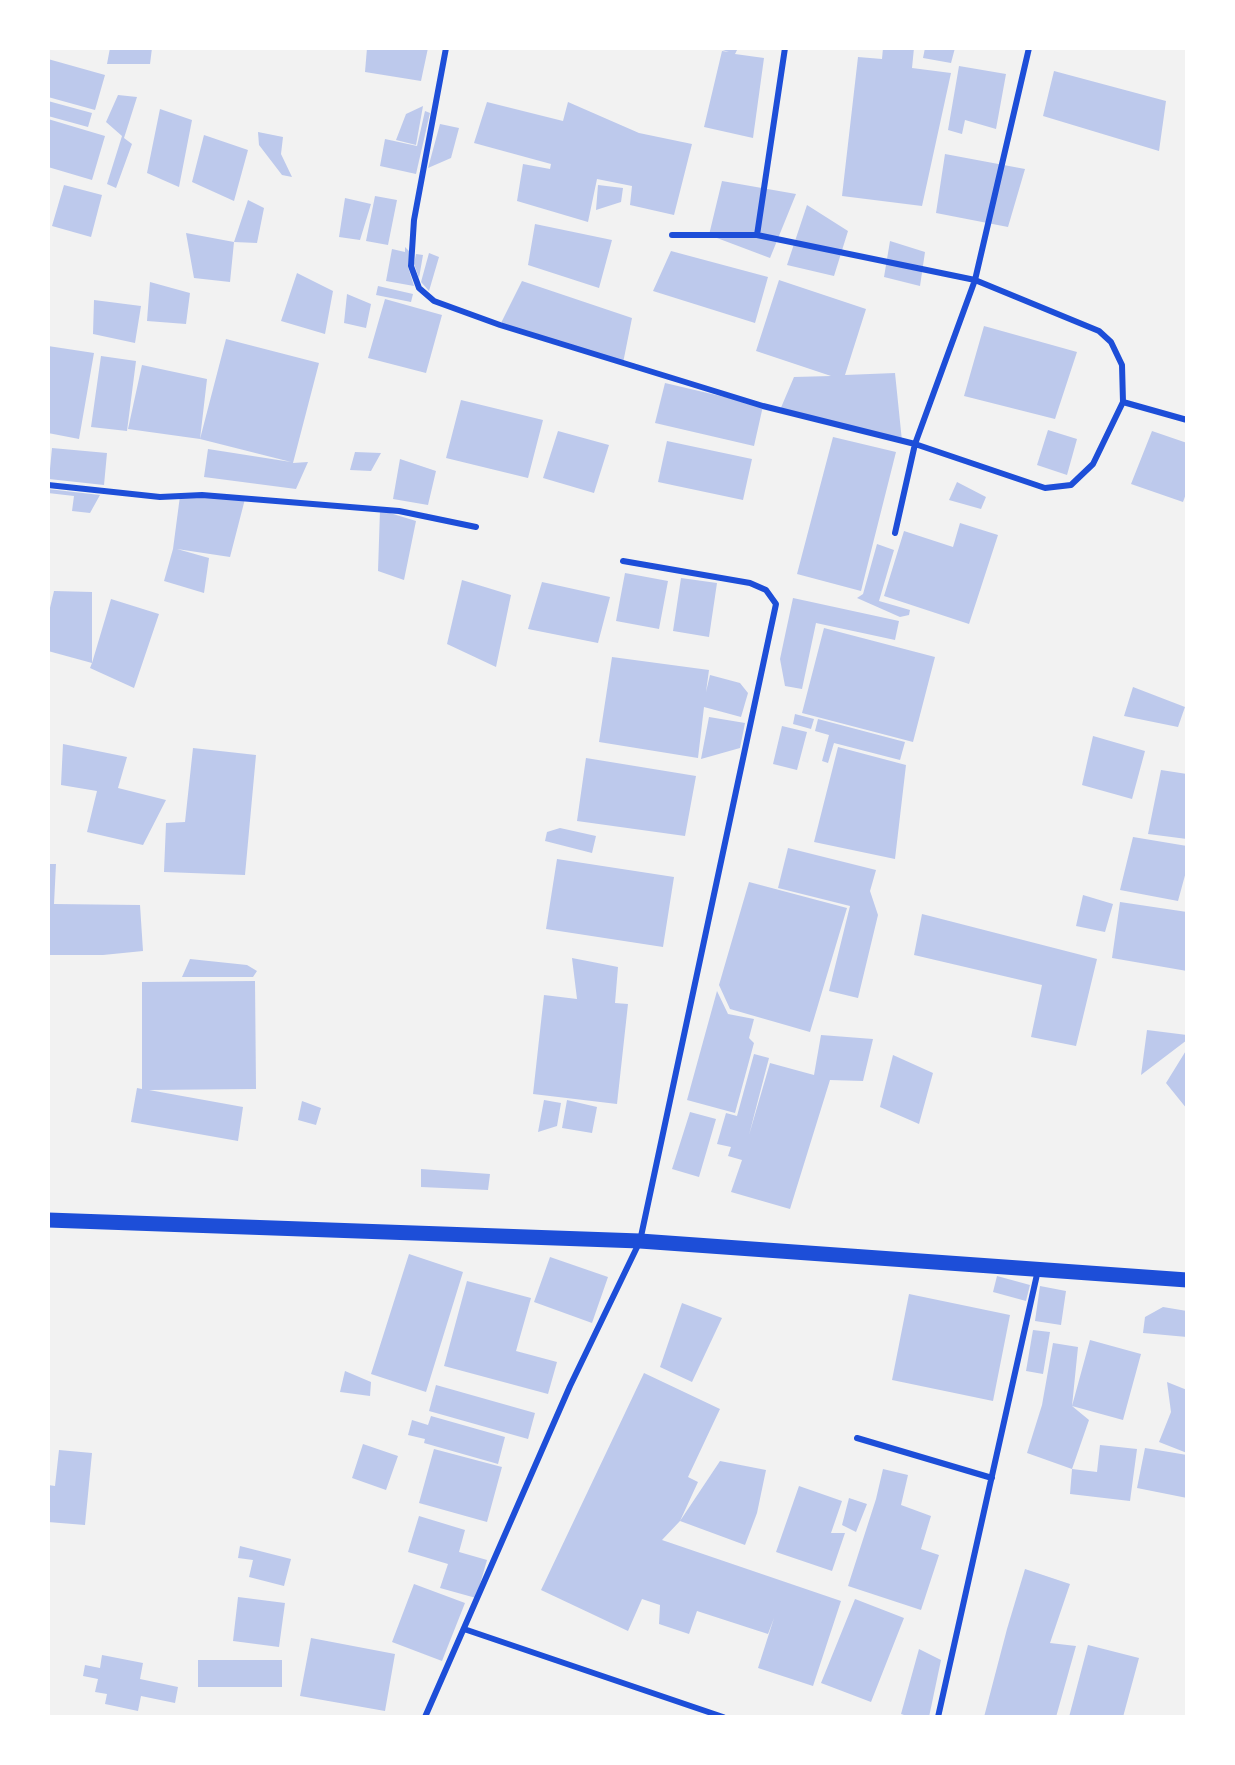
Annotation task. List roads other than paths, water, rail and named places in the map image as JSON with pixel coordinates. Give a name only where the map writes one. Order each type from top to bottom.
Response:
[{"type":"main road","points":[[48,1220],[640,1241],[1187,1280]]},
{"type":"street","points":[[446,48],[414,220],[411,266],[419,288],[434,301],[500,325],[763,406],[915,444],[1045,488],[1071,485],[1093,464],[1123,402],[1122,365],[1111,342],[1099,332],[975,280],[757,235],[672,235]]},
{"type":"street","points":[[757,235],[785,48]]},
{"type":"street","points":[[895,533],[915,444],[975,280],[1029,48]]},
{"type":"street","points":[[1123,402],[1187,420]]},
{"type":"street","points":[[48,485],[160,497],[202,495],[399,512],[476,527]]},
{"type":"street","points":[[425,1717],[570,1386],[640,1241],[776,604],[766,590],[750,583],[623,561]]},
{"type":"street","points":[[938,1717],[1038,1269]]},
{"type":"street","points":[[857,1438],[992,1478]]},
{"type":"street","points":[[465,1629],[723,1717]]}]
